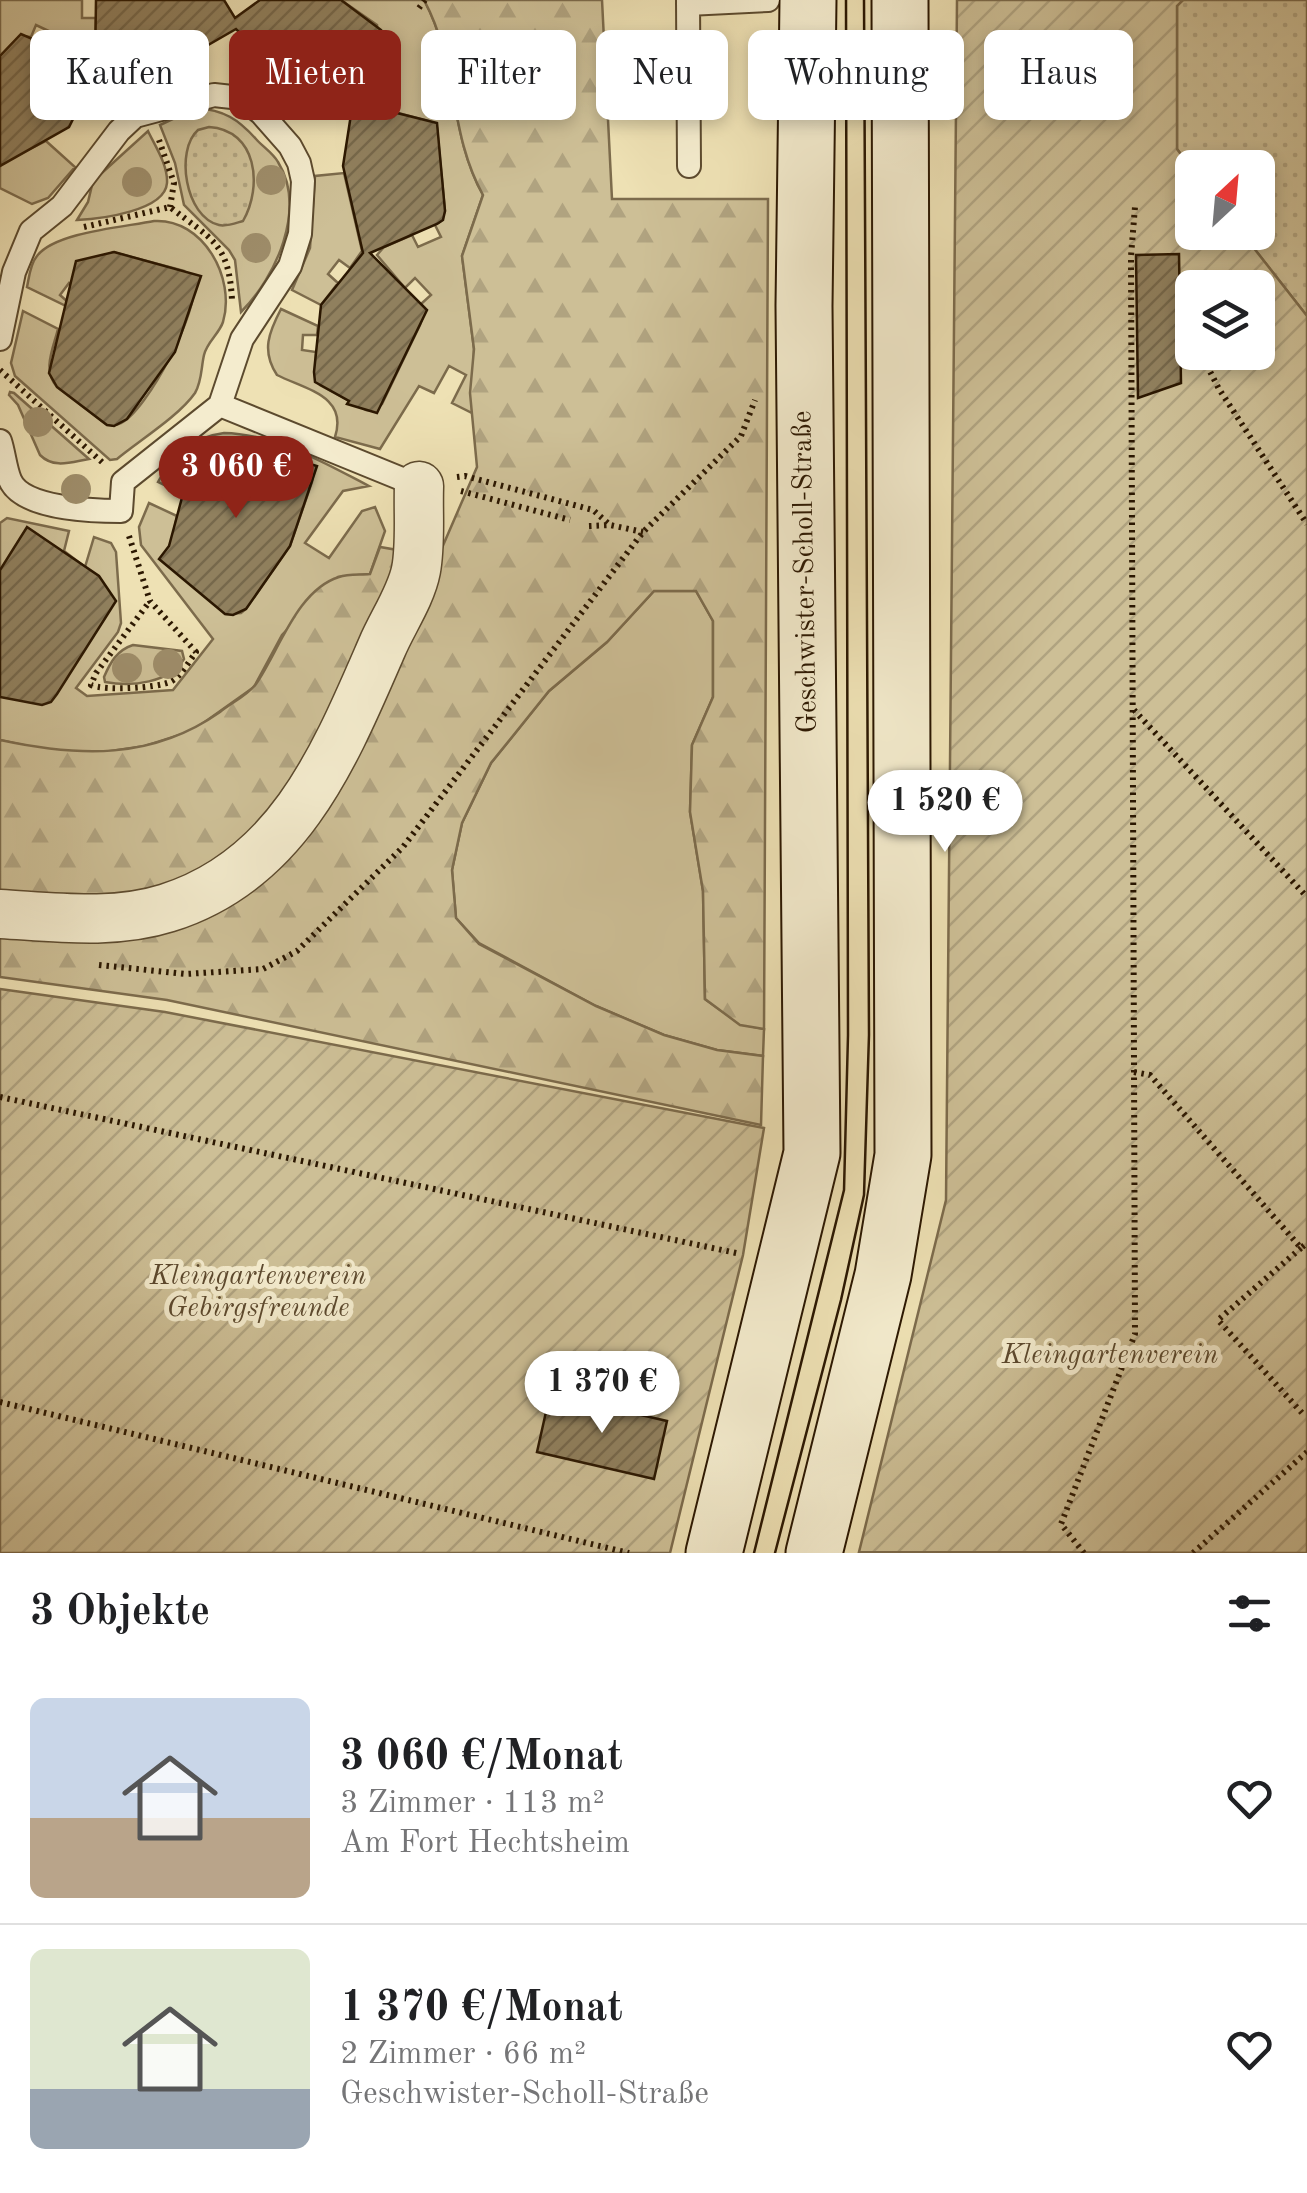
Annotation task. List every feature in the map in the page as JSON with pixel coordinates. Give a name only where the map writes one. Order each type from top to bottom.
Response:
[{"type":"main road","name":"Geschwister-Scholl-Straße","points":[[714,1553],[812,1152],[804,306],[808,0]]},
{"type":"main road","points":[[814,1553],[883,1276],[903,1155],[900,0]]},
{"type":"street","points":[[0,914],[121,918],[166,909],[212,890],[246,869],[274,844],[312,788],[352,716],[416,571],[440,489]]},
{"type":"lane","points":[[690,166],[688,2],[768,0]]},
{"type":"lane","points":[[0,441],[10,483],[21,492],[89,512],[121,510],[123,482],[220,405],[242,340],[269,302],[295,251],[302,205],[299,163],[290,146],[246,101],[209,97]]},
{"type":"lane","points":[[0,339],[14,272],[32,231],[62,206],[131,120]]},
{"type":"lane","points":[[220,405],[440,489]]},
{"type":"path","points":[[419,8],[425,0]]},
{"type":"path","points":[[154,120],[172,171],[170,207]]},
{"type":"path","points":[[1084,1553],[1061,1524],[1135,1334],[1131,256],[1136,206]]},
{"type":"path","points":[[32,231],[73,230],[170,207]]},
{"type":"path","points":[[170,207],[218,246],[228,261],[233,316],[242,340]]},
{"type":"path","points":[[0,370],[123,482]]},
{"type":"path","points":[[1209,370],[1307,524]]},
{"type":"path","points":[[93,964],[186,974],[264,969],[297,950],[403,847],[643,532],[741,436],[762,386]]},
{"type":"path","points":[[465,476],[593,510],[610,525]]},
{"type":"path","points":[[440,489],[570,520]]},
{"type":"path","points":[[121,510],[150,601],[196,652],[168,683],[108,689],[91,685],[150,601]]},
{"type":"path","points":[[589,526],[610,525],[643,532]]},
{"type":"path","points":[[1133,710],[1307,897]]},
{"type":"path","points":[[1134,1072],[1150,1076],[1304,1246],[1218,1320],[1303,1414]]},
{"type":"path","points":[[0,1097],[756,1260]]},
{"type":"path","points":[[0,1402],[629,1553]]},
{"type":"path","points":[[1193,1553],[1307,1452]]},
{"type":"green space","points":[[0,0],[82,0],[82,18],[96,18],[96,30],[47,30],[36,25],[30,30],[30,37],[20,36],[0,56]]},
{"type":"green space","points":[[341,0],[424,0],[437,30],[421,30],[421,119],[401,114],[401,30],[377,30],[377,25]]},
{"type":"green space","points":[[424,0],[602,0],[604,30],[596,30],[596,120],[608,120],[612,199],[768,199],[764,1029],[740,1025],[705,999],[703,891],[690,812],[692,745],[713,697],[713,621],[696,591],[654,591],[607,642],[549,691],[491,763],[462,823],[452,870],[456,918],[479,944],[596,1006],[664,1035],[717,1050],[763,1056],[761,1125],[167,1000],[0,977],[0,740],[86,751],[114,750],[168,739],[194,728],[253,688],[300,608],[324,584],[343,576],[370,574],[380,547],[438,557],[477,467],[470,393],[474,349],[462,256],[483,195],[458,120],[576,120],[576,30],[437,30]]},
{"type":"green space","name":"Kleingartenverein","points":[[957,0],[1183,0],[1177,6],[1175,250],[1255,250],[1271,270],[1175,270],[1175,370],[1275,370],[1275,275],[1307,316],[1307,1553],[859,1552],[946,1200],[956,120],[964,120],[964,30],[957,30]]},
{"type":"green space","points":[[1183,0],[1307,0],[1307,316],[1275,270],[1255,250],[1275,250],[1275,150],[1177,149],[1177,5]]},
{"type":"green space","points":[[209,110],[223,113],[243,126],[276,159],[286,181],[289,200],[284,242],[266,280],[241,312],[235,260],[184,205],[175,163],[160,125],[171,120],[209,120]]},
{"type":"green space","points":[[424,120],[458,120],[483,195],[462,256],[474,349],[472,413],[452,403],[466,375],[449,366],[434,393],[419,386],[380,449],[335,437],[336,412],[330,403],[312,390],[277,375],[269,358],[270,334],[281,309],[318,326],[317,335],[303,335],[302,350],[316,352],[315,377],[320,385],[366,410],[374,411],[382,404],[420,325],[424,313],[421,304],[431,295],[415,278],[405,288],[377,255],[384,247],[412,235],[418,247],[441,237],[435,225],[445,211],[437,128]]},
{"type":"green space","points":[[198,130],[225,130],[237,138],[252,162],[253,192],[243,221],[219,225],[198,210],[191,197],[187,152]]},
{"type":"green space","points":[[148,131],[165,169],[164,193],[130,212],[77,220],[88,202],[93,181]]},
{"type":"green space","points":[[46,141],[75,167],[48,198],[32,204],[0,188],[0,164]]},
{"type":"green space","points":[[344,173],[362,251],[350,268],[339,260],[328,274],[338,283],[321,305],[292,290],[310,248],[315,176]]},
{"type":"green space","points":[[154,221],[187,229],[212,254],[225,287],[223,322],[206,350],[199,384],[188,402],[117,459],[110,460],[15,376],[11,363],[23,311],[58,329],[49,366],[57,387],[106,424],[119,424],[132,415],[170,358],[189,313],[194,280],[184,271],[113,252],[104,257],[79,289],[69,283],[60,295],[69,303],[66,306],[27,287],[37,256],[59,241]]},
{"type":"green space","points":[[10,392],[89,459],[57,463],[40,455]]},
{"type":"green space","points":[[224,433],[281,444],[369,486],[343,491],[305,543],[329,558],[362,511],[375,507],[385,531],[370,574],[338,577],[282,635],[254,687],[192,731],[145,746],[97,753],[41,749],[0,740],[0,523],[7,518],[69,531],[64,551],[85,567],[94,537],[111,543],[116,552],[121,623],[76,688],[87,696],[173,690],[213,639],[141,545],[139,527],[149,503],[177,516],[167,564],[226,614],[241,613],[290,546],[312,482],[313,476],[304,462],[232,440],[185,495],[158,482],[185,449]]},
{"type":"green space","points":[[654,591],[696,591],[713,621],[713,697],[692,745],[690,812],[703,891],[705,999],[740,1024],[764,1029],[763,1056],[717,1050],[664,1035],[596,1006],[479,943],[456,918],[452,870],[462,823],[491,763],[549,691],[607,642]]},
{"type":"green space","points":[[133,645],[182,651],[184,659],[160,678],[127,684],[105,682],[115,658]]},
{"type":"green space","name":"Kleingartenverein Gebirgsfreunde","points":[[0,989],[165,1012],[764,1128],[743,1255],[670,1553],[0,1553]]},
{"type":"building","points":[[96,0],[224,0],[235,18],[260,0],[341,0],[381,30],[236,29],[209,44],[209,30],[96,30]]},
{"type":"building","points":[[21,34],[30,38],[30,120],[72,120],[69,127],[0,166],[0,56]]},
{"type":"building","points":[[401,114],[437,123],[443,220],[370,253],[427,310],[377,413],[347,404],[349,401],[315,382],[321,305],[363,253],[343,166],[350,120],[401,120]]},
{"type":"building","points":[[114,252],[201,276],[175,352],[127,419],[114,426],[107,425],[57,387],[49,373],[76,261]]},
{"type":"building","points":[[1179,254],[1179,270],[1175,270],[1175,370],[1181,370],[1181,383],[1138,398],[1136,255]]},
{"type":"building","points":[[232,440],[317,466],[290,546],[246,609],[233,615],[225,614],[159,559],[169,546],[194,453]]},
{"type":"building","points":[[27,527],[99,576],[116,601],[57,694],[42,705],[0,697],[0,570]]},
{"type":"building","points":[[550,1394],[667,1421],[654,1479],[537,1452]]},
{"type":"tram line","points":[[754,1553],[844,1190],[848,1035],[846,0]]},
{"type":"tram line","points":[[775,1553],[841,1300],[864,1195],[869,1035],[864,0]]}]
